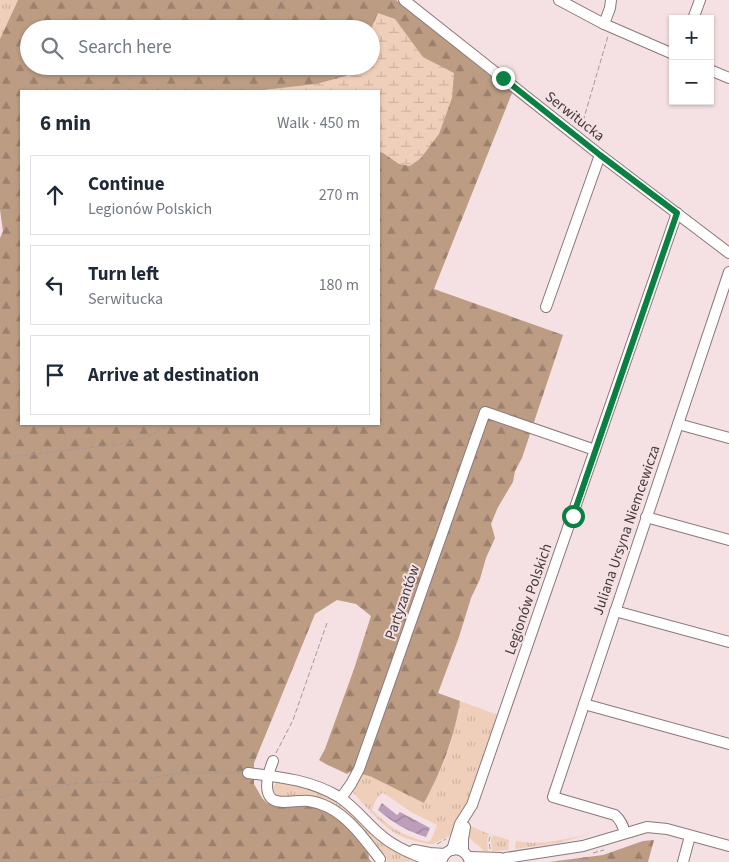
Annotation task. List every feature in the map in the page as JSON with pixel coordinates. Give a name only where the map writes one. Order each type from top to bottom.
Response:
[{"type":"street","name":"Serwitucka","points":[[404,0],[729,254]]},
{"type":"street","points":[[559,0],[607,25],[669,52]]},
{"type":"street","points":[[607,25],[611,0]]},
{"type":"street","points":[[694,15],[700,0]]},
{"type":"street","points":[[714,72],[729,78]]},
{"type":"street","points":[[546,307],[600,155]]},
{"type":"street","name":"Legionów Polskich","points":[[446,855],[460,824],[472,805],[677,213]]},
{"type":"street","name":"Juliana Ursyna Niemcewicza","points":[[625,833],[616,815],[553,797],[729,272]]},
{"type":"street","name":"Partyzantów","points":[[341,798],[359,769],[485,412],[595,450]]},
{"type":"street","points":[[678,424],[729,438]]},
{"type":"street","points":[[646,517],[729,540]]},
{"type":"street","points":[[615,611],[729,642]]},
{"type":"street","points":[[584,704],[729,744]]},
{"type":"street","points":[[273,760],[268,776],[268,792],[271,798],[283,802],[310,801],[329,808],[358,831],[380,859]]},
{"type":"street","points":[[248,773],[300,781],[332,793],[355,810],[380,835],[414,855],[433,862]]},
{"type":"street","points":[[468,857],[464,832],[472,805]]},
{"type":"street","points":[[400,847],[446,855],[456,849],[468,857],[506,858],[583,846],[641,828],[653,827],[729,846]]},
{"type":"street","points":[[683,862],[690,836]]},
{"type":"street","points":[[491,857],[506,858]]},
{"type":"path","points":[[270,20],[275,17],[285,0]]},
{"type":"path","points":[[580,131],[607,25]]},
{"type":"path","points":[[116,90],[135,75]]},
{"type":"path","points":[[0,458],[130,443],[171,425]]},
{"type":"path","points":[[273,760],[293,720],[327,623]]},
{"type":"path","points":[[0,798],[26,790],[89,782],[140,781],[156,776],[181,773],[248,773]]},
{"type":"path","points":[[491,834],[489,840],[491,857]]},
{"type":"path","points":[[434,846],[448,838]]},
{"type":"green space","points":[[0,0],[18,0],[0,39]]},
{"type":"green space","points":[[18,0],[396,0],[512,93],[434,289],[563,335],[522,458],[515,471],[513,482],[498,507],[491,524],[495,538],[471,598],[438,693],[460,701],[446,754],[424,803],[372,777],[362,774],[365,768],[384,683],[353,770],[347,774],[319,760],[325,749],[354,669],[371,616],[356,604],[337,600],[315,614],[254,763],[254,784],[267,803],[276,806],[309,806],[322,809],[349,828],[368,848],[369,859],[372,862],[0,862],[0,238],[3,231],[0,210],[0,39]]},
{"type":"green space","points":[[378,13],[395,19],[423,57],[454,73],[452,98],[439,134],[421,158],[410,166],[399,164],[380,152],[380,90],[262,90],[316,84],[346,75],[380,75],[380,20],[375,20]]},
{"type":"green space","points":[[460,701],[501,716],[471,801],[451,835],[433,844],[410,840],[393,831],[374,815],[352,791],[362,774],[372,777],[439,774],[451,743]],"holes":[[[383,793],[411,812],[437,825],[431,840],[428,842],[404,834],[391,827],[372,810],[376,800]]]},
{"type":"green space","points":[[277,783],[307,789],[328,797],[346,809],[385,845],[401,855],[418,862],[387,862],[386,855],[348,817],[278,796],[273,789],[273,786]]},
{"type":"green space","points":[[470,826],[489,834],[487,839],[488,851],[484,851],[469,837]]},
{"type":"green space","points":[[590,834],[558,843],[515,849],[516,841],[534,843]]},
{"type":"green space","points":[[493,835],[509,840],[508,850],[492,851],[491,840]]},
{"type":"green space","points":[[654,840],[648,862],[549,862],[603,855],[643,841]]},
{"type":"water","points":[[382,803],[397,815],[400,812],[430,828],[426,837],[406,829],[384,815],[378,810]]},
{"type":"route","points":[[503,78],[677,213],[573,516]]}]
